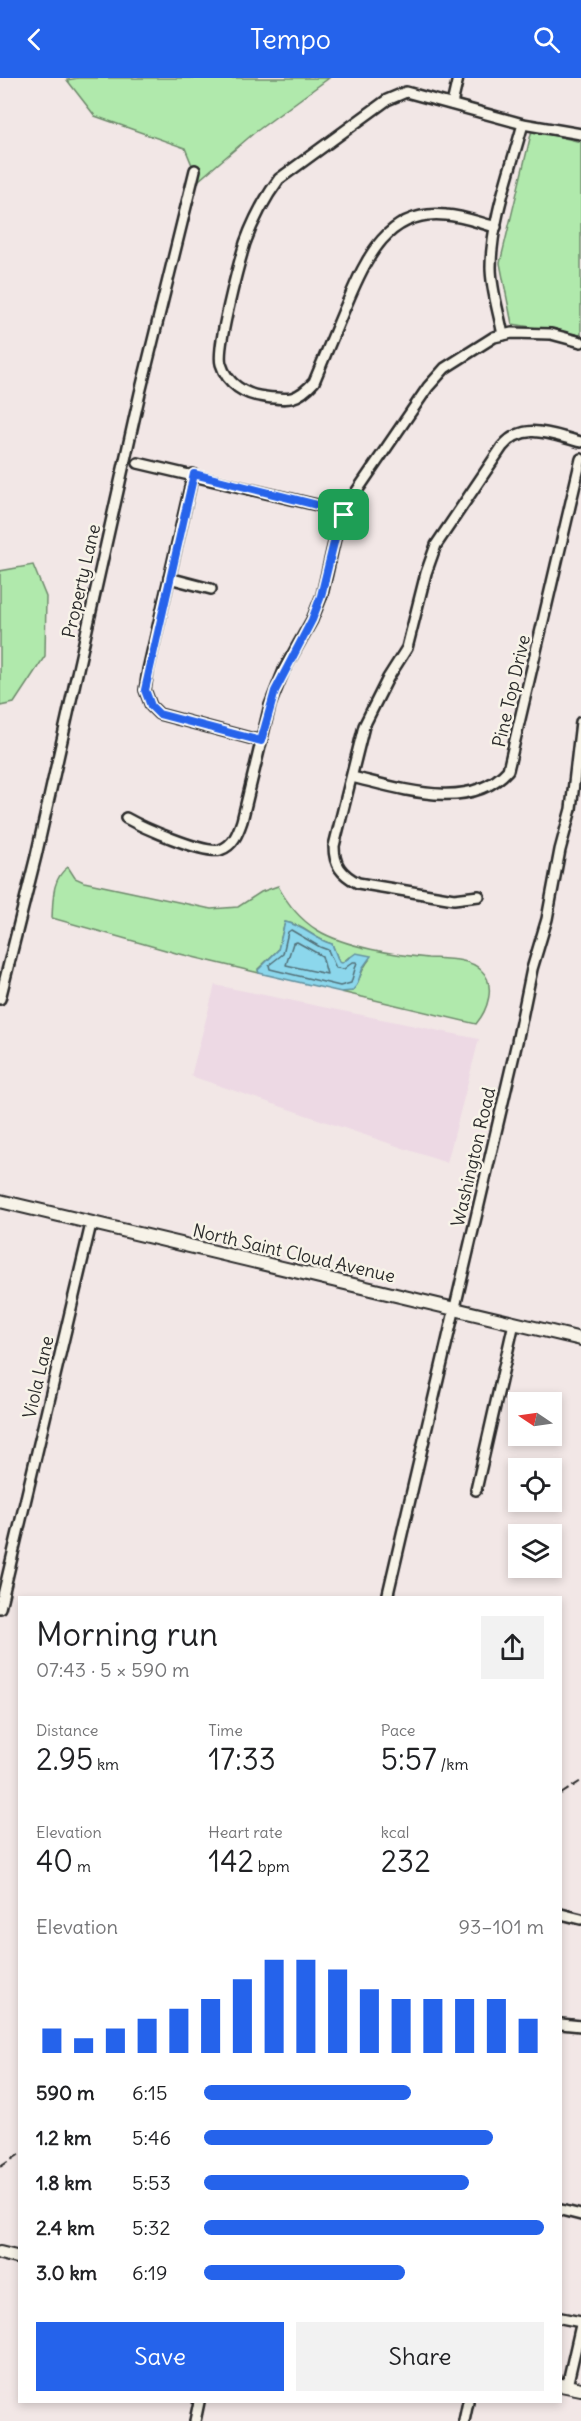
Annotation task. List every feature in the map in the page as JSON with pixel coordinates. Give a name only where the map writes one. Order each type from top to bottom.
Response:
[{"type":"street","points":[[452,104],[458,78]]},
{"type":"street","points":[[495,227],[446,214],[424,216],[407,221],[385,235],[365,261],[314,382],[305,392],[290,400],[260,397],[238,389],[227,377],[220,361],[224,333],[245,244],[264,202],[279,179],[387,100],[406,92],[523,124],[581,134]]},
{"type":"street","points":[[503,335],[492,278],[492,252],[495,227],[523,124]]},
{"type":"street","name":"Property Lane","points":[[0,999],[36,856],[142,383],[195,170]]},
{"type":"street","points":[[126,818],[147,829],[207,849],[218,850],[225,847],[237,835],[275,691],[312,620],[321,596],[337,530],[348,504],[428,387],[445,368],[494,337],[512,333],[551,334],[581,342]]},
{"type":"street","points":[[479,896],[454,899],[357,883],[347,877],[335,863],[334,846],[361,735],[369,713],[407,648],[429,563],[436,545],[495,457],[513,435],[529,431],[581,442]]},
{"type":"street","name":"Pine Top Drive","points":[[352,777],[431,795],[444,795],[484,788],[502,777],[508,770],[581,459]]},
{"type":"street","points":[[138,463],[194,474],[317,505],[344,515]]},
{"type":"street","points":[[194,474],[145,690],[151,706],[159,714],[261,741]]},
{"type":"street","points":[[169,578],[211,588]]},
{"type":"street","name":"Washington Road","points":[[387,1596],[532,969],[547,919],[560,850],[576,810],[581,722]]},
{"type":"street","name":"North Saint Cloud Avenue","points":[[0,1201],[581,1339]]},
{"type":"street","name":"Viola Lane","points":[[0,1608],[91,1224]]},
{"type":"street","points":[[477,1490],[514,1323]]},
{"type":"street","points":[[562,1914],[581,1919]]},
{"type":"street","points":[[562,2024],[581,2026]]},
{"type":"street","points":[[562,2210],[581,2215]]},
{"type":"street","points":[[0,2253],[18,2258]]},
{"type":"street","points":[[562,2318],[581,2324],[564,2385],[581,2389]]},
{"type":"street","points":[[195,2421],[199,2403]]},
{"type":"street","points":[[464,2421],[468,2403]]},
{"type":"shaded area","points":[[215,985],[479,1039],[447,1163],[191,1076]]},
{"type":"green space","points":[[78,78],[329,78],[254,133],[199,180],[200,167],[192,165],[185,148],[95,116],[67,80]]},
{"type":"green space","points":[[532,130],[581,142],[581,335],[512,324],[500,263]]},
{"type":"green space","points":[[33,565],[46,597],[45,656],[14,703],[0,706],[0,571]]},
{"type":"green space","points":[[68,867],[75,878],[84,882],[211,909],[238,907],[261,892],[278,886],[300,916],[328,936],[371,949],[415,957],[456,960],[476,966],[486,976],[489,983],[487,1005],[476,1024],[341,992],[352,991],[369,960],[349,957],[342,963],[339,962],[332,944],[291,923],[285,922],[278,950],[258,969],[259,973],[176,953],[52,918],[56,883]]},
{"type":"water","points":[[285,922],[298,926],[332,944],[339,962],[342,963],[356,953],[371,956],[352,991],[341,992],[259,973],[258,970],[278,950]]},
{"type":"railway","points":[[562,1793],[581,1781]]},
{"type":"railway","points":[[0,2167],[18,2155]]},
{"type":"route","points":[[194,474],[317,505],[344,515],[337,530],[321,596],[312,620],[275,691],[261,741],[159,714],[151,706],[145,690],[194,474]]}]
